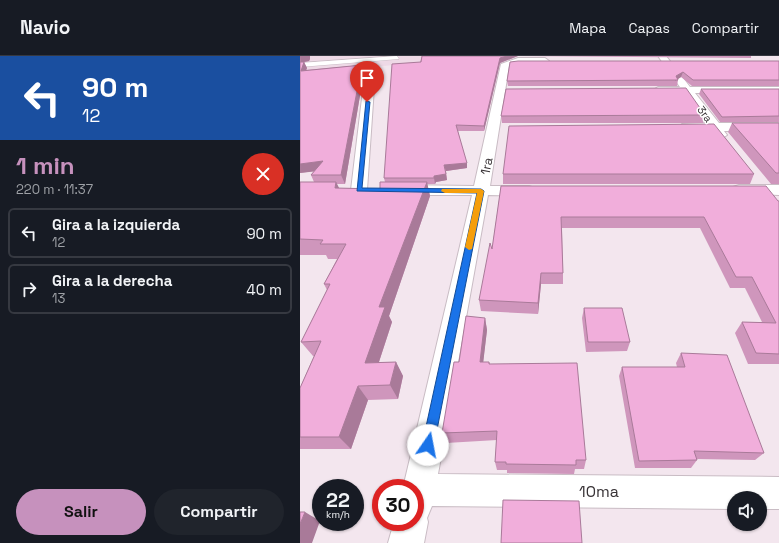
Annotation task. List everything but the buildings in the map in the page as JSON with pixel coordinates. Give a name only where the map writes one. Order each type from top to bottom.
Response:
[{"type":"street","points":[[515,60],[555,61]]},
{"type":"street","name":"1ra","points":[[421,479],[481,191],[501,129],[505,64],[515,60]]},
{"type":"street","name":"3ra","points":[[664,60],[728,144]]},
{"type":"street","points":[[370,73],[365,190],[544,191]]},
{"type":"street","points":[[649,90],[779,90]]},
{"type":"street","points":[[675,127],[779,127]]},
{"type":"street","points":[[726,190],[769,190]]},
{"type":"street","name":"10ma","points":[[424,506],[779,493]]},
{"type":"street","name":"1ra","points":[[406,543],[409,531]]},
{"type":"lane","points":[[300,65],[397,58]]},
{"type":"shaded area","points":[[300,56],[501,56],[300,73]]},
{"type":"slow traffic","points":[[445,191],[481,191],[469,247]]},
{"type":"route","points":[[367,102],[359,190],[481,191],[428,445]]}]
